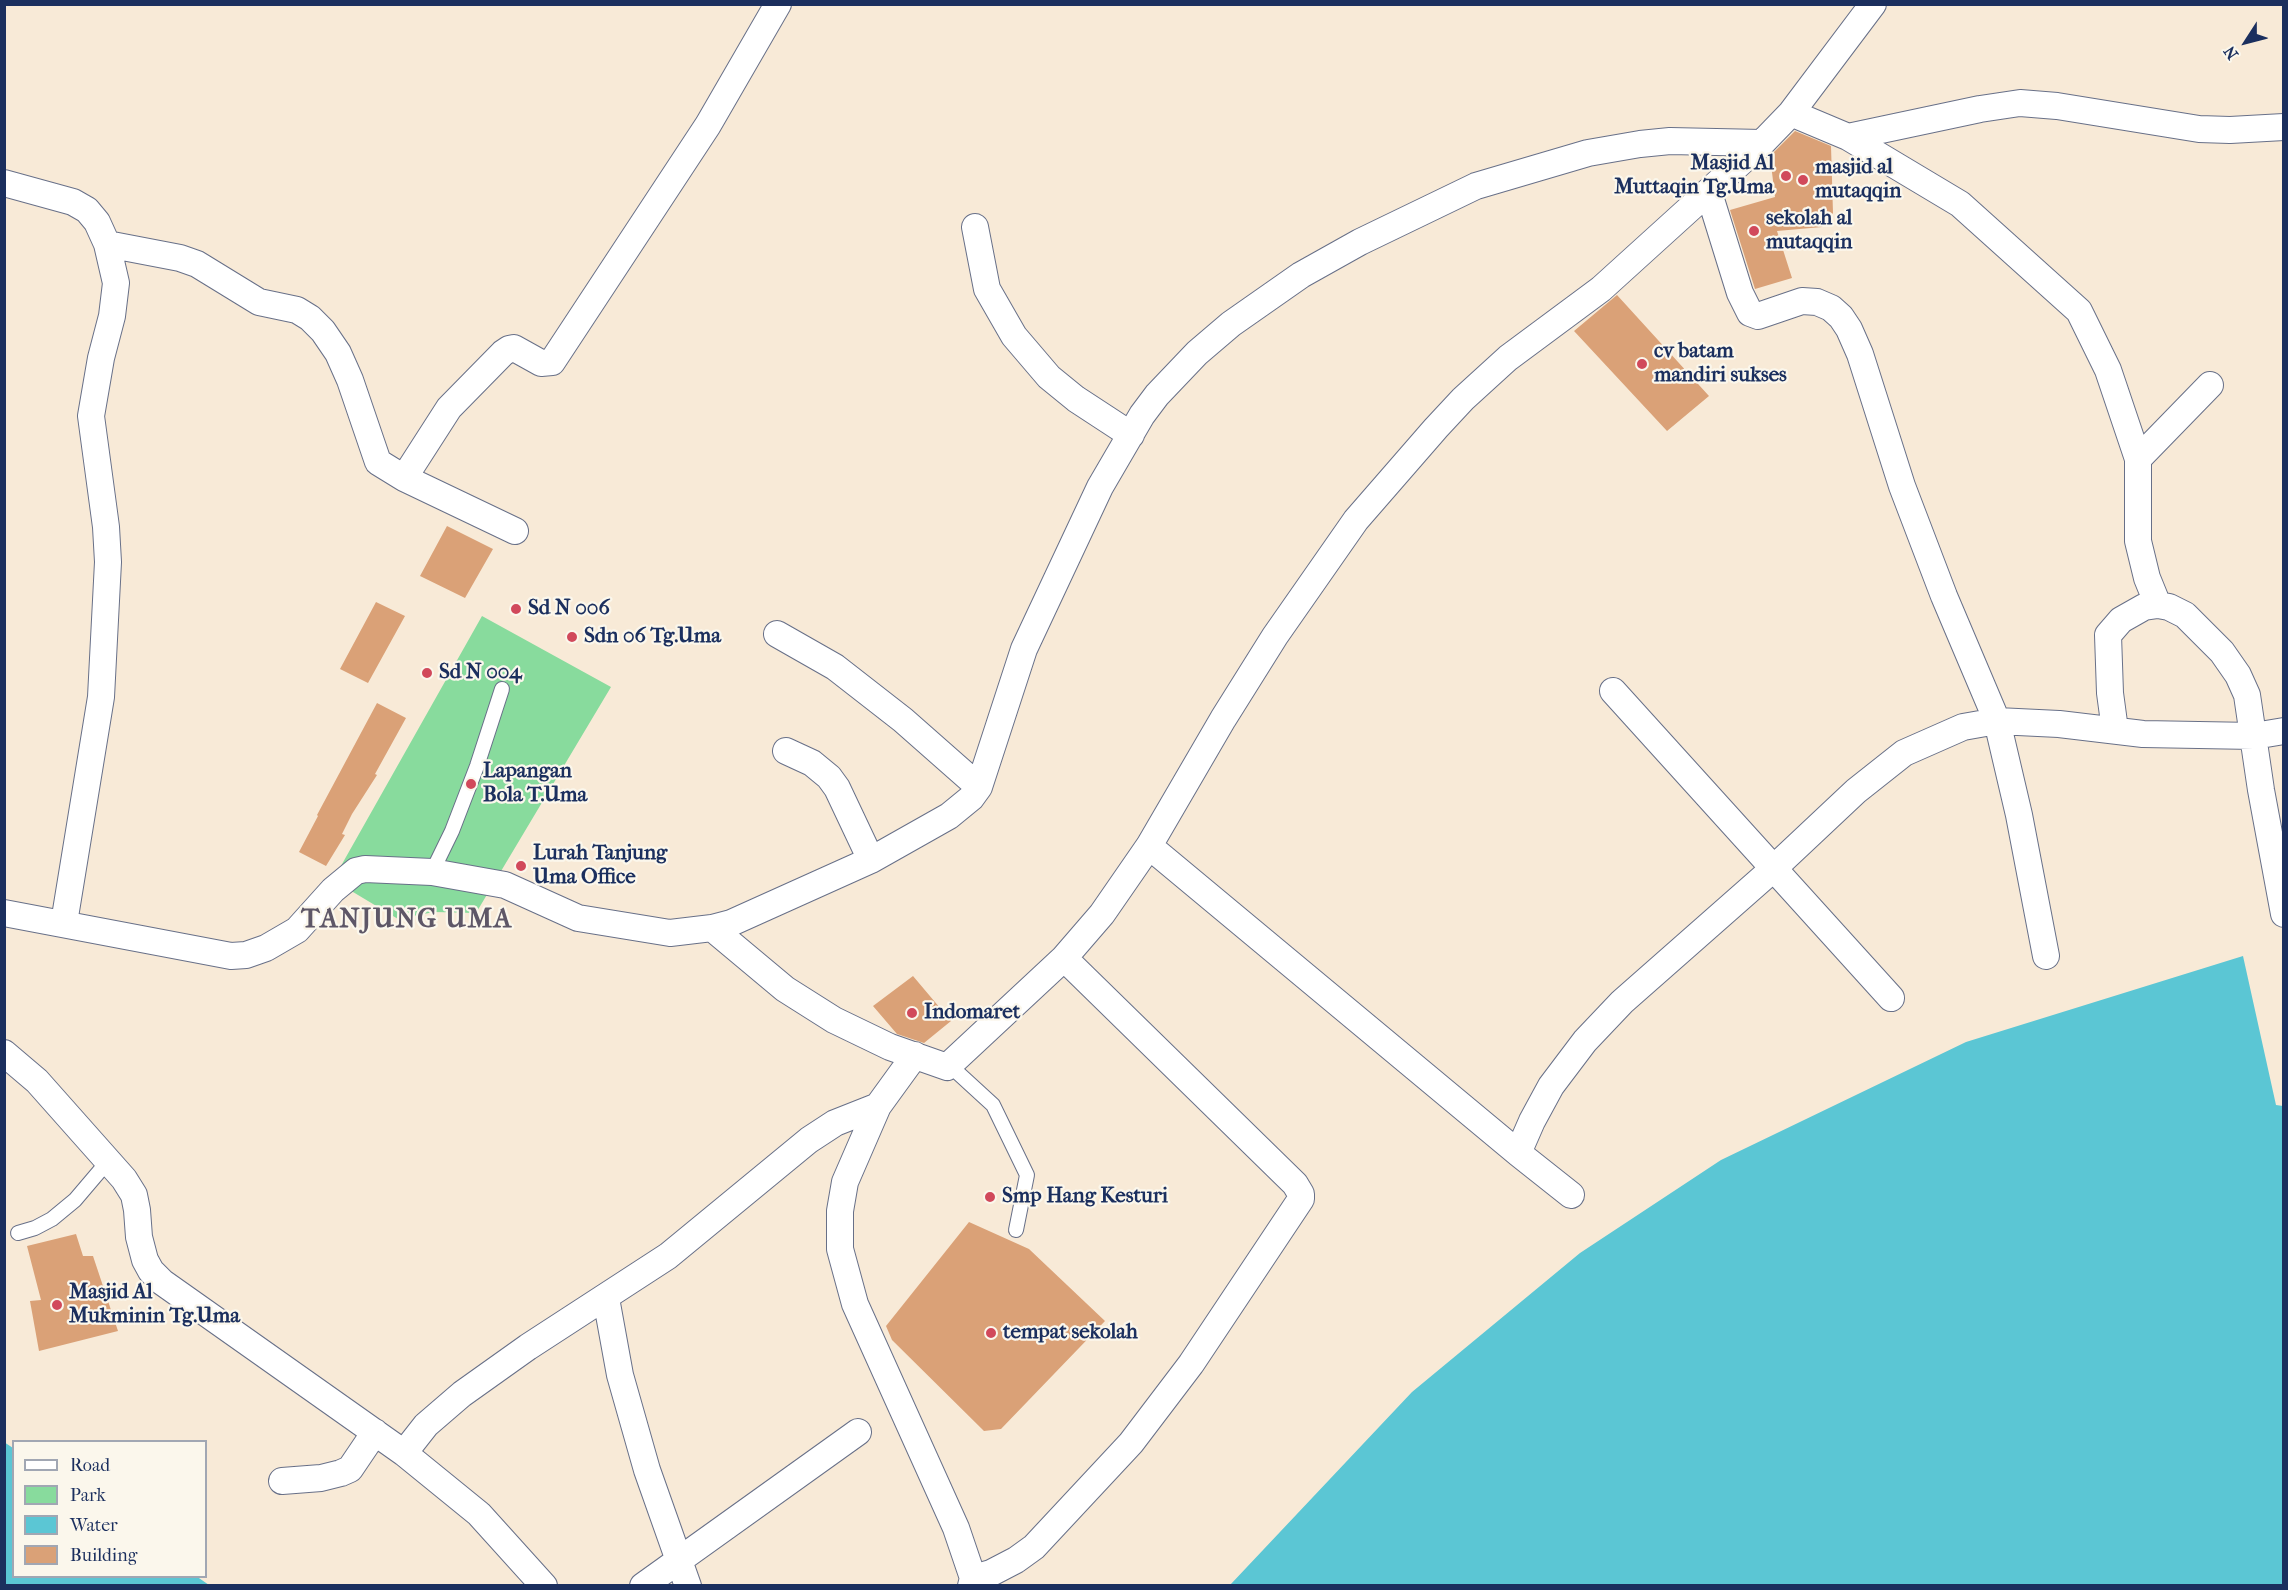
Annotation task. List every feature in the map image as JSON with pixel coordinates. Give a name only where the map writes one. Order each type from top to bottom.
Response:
[{"type":"street","points":[[404,478],[449,408],[503,353],[514,348],[541,363],[552,362],[708,126],[778,4]]},
{"type":"street","points":[[712,928],[785,989],[825,1014],[890,1047],[947,1067],[1064,958],[1102,914],[1149,846],[1223,719],[1275,636],[1356,520],[1463,399],[1508,358],[1601,289],[1762,143],[1791,113],[1873,4]]},
{"type":"street","points":[[1848,137],[1980,108],[2020,103],[2057,106],[2199,129],[2283,127]]},
{"type":"street","points":[[1791,113],[1848,137],[1960,204],[2079,311],[2108,370],[2138,459],[2138,541],[2147,578],[2158,605]]},
{"type":"street","points":[[4,913],[231,956],[246,955],[266,948],[297,930],[333,890],[356,871],[365,869],[432,872],[505,885],[578,918],[670,933],[712,928],[731,923],[871,860],[949,816],[971,798],[979,787],[1024,649],[1100,487],[1157,395],[1197,353],[1231,324],[1301,275],[1360,242],[1476,186],[1588,153],[1640,144],[1670,141],[1762,143]]},
{"type":"street","points":[[4,183],[73,202],[87,210],[97,222],[107,244],[116,284],[112,316],[100,358],[90,416],[106,527],[108,562],[101,697],[64,923]]},
{"type":"street","points":[[1709,193],[1740,293],[1750,313],[1758,316],[1803,301],[1817,302],[1831,308],[1849,329],[1860,354],[1902,486],[1944,596],[1997,721],[2019,815],[2046,956]]},
{"type":"street","points":[[975,227],[987,288],[1014,336],[1049,376],[1076,399],[1131,435]]},
{"type":"street","points":[[107,244],[180,258],[197,264],[259,302],[297,310],[310,318],[323,331],[338,353],[350,380],[378,462],[404,478],[515,531]]},
{"type":"street","points":[[2138,459],[2210,385]]},
{"type":"street","points":[[2115,730],[2110,693],[2108,636],[2121,620],[2144,607],[2158,605],[2169,607],[2185,615],[2222,652],[2238,675],[2247,695],[2283,914]]},
{"type":"street","points":[[777,634],[835,667],[903,720],[979,787]]},
{"type":"street","points":[[1613,691],[1891,998]]},
{"type":"street","points":[[1518,1153],[1551,1086],[1585,1041],[1622,1002],[1773,869],[1856,791],[1904,753],[1963,727],[1997,721],[2060,724],[2143,734],[2254,736],[2283,730]]},
{"type":"street","points":[[786,751],[812,764],[829,777],[837,788],[871,860]]},
{"type":"street","points":[[1149,846],[1571,1195]]},
{"type":"street","points":[[915,1055],[878,1106],[845,1182],[840,1211],[840,1249],[855,1304],[956,1528],[972,1582],[1016,1560],[1034,1547],[1131,1443],[1191,1364],[1301,1199],[1295,1184],[1064,958]]},
{"type":"street","points":[[4,1053],[37,1081],[109,1160],[134,1195],[139,1237],[145,1260],[151,1271],[162,1282],[404,1453],[478,1514],[544,1586]]},
{"type":"street","points":[[404,1453],[426,1425],[462,1394],[528,1347],[606,1299],[668,1256],[809,1140],[835,1123],[878,1106]]},
{"type":"street","points":[[606,1299],[620,1376],[647,1470],[688,1586]]},
{"type":"street","points":[[282,1480],[321,1478],[350,1469],[375,1432]]},
{"type":"street","points":[[643,1586],[858,1432]]},
{"type":"lane","points":[[432,872],[452,831],[477,766],[502,689]]},
{"type":"lane","points":[[947,1067],[971,1083],[993,1105],[1028,1175],[1016,1230]]},
{"type":"lane","points":[[18,1233],[35,1228],[52,1219],[75,1200],[109,1160]]},
{"type":"green space","name":"Lapangan Bola T.Uma","points":[[482,616],[611,687],[476,913],[434,912],[398,919],[333,880]]},
{"type":"water","points":[[2243,956],[2276,1105],[2283,1106],[2283,1585],[1230,1585],[1412,1392],[1580,1253],[1721,1160],[1966,1042]]},
{"type":"water","points":[[4,1442],[12,1447],[12,1578],[199,1578],[209,1585],[5,1585]]},
{"type":"building","points":[[1795,131],[1831,146],[1833,213],[1822,227],[1777,231],[1792,278],[1755,289],[1730,210],[1775,197],[1770,156]]},
{"type":"building","name":"cv batam mandiri sukses","points":[[1617,295],[1709,396],[1667,431],[1574,331]]},
{"type":"building","points":[[447,526],[493,549],[465,598],[420,576]]},
{"type":"building","points":[[376,602],[405,616],[368,683],[340,669]]},
{"type":"building","points":[[377,703],[406,718],[375,774],[377,775],[352,814],[342,834],[345,835],[326,866],[299,852]]},
{"type":"building","name":"Indomaret","points":[[913,976],[951,1021],[924,1043],[897,1034],[873,1006]]},
{"type":"building","name":"tempat sekolah","points":[[969,1222],[1029,1249],[1105,1321],[1001,1429],[984,1431],[892,1340],[886,1326]]},
{"type":"building","points":[[76,1234],[83,1256],[93,1256],[118,1331],[39,1351],[30,1301],[41,1300],[27,1246]]},
{"type":"place","name":"Masjid Al Muttaqin Tg.Uma","points":[[1786,176]]},
{"type":"place","name":"masjid al mutaqqin","points":[[1803,180]]},
{"type":"place","name":"sekolah al mutaqqin","points":[[1754,231]]},
{"type":"place","name":"cv batam mandiri sukses","points":[[1642,364]]},
{"type":"place","name":"Sd N 006","points":[[516,609]]},
{"type":"place","name":"Sdn 06 Tg.Uma","points":[[572,637]]},
{"type":"place","name":"Sd N 004","points":[[427,673]]},
{"type":"place","name":"Lapangan Bola T.Uma","points":[[471,784]]},
{"type":"place","name":"Lurah Tanjung Uma Office","points":[[521,866]]},
{"type":"place","name":"Indomaret","points":[[912,1013]]},
{"type":"place","name":"Smp Hang Kesturi","points":[[990,1197]]},
{"type":"place","name":"Masjid Al Mukminin Tg.Uma","points":[[57,1305]]},
{"type":"place","name":"tempat sekolah","points":[[991,1333]]},
{"type":"district","name":"TANJUNG UMA","points":[[407,920]]}]
